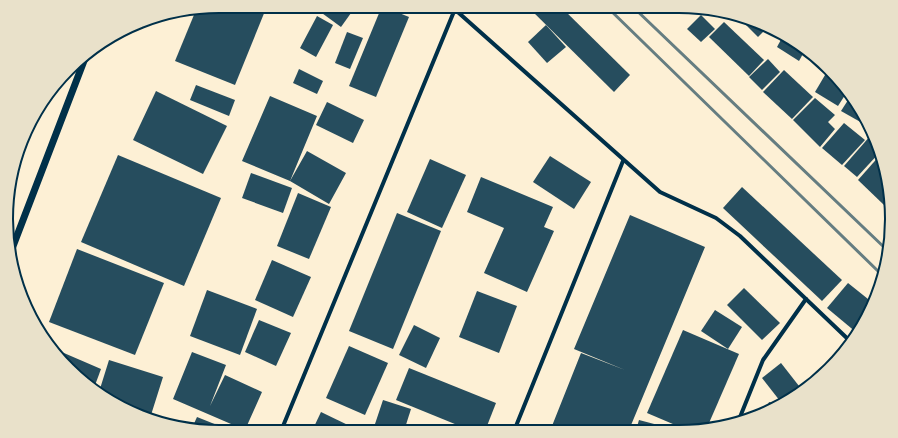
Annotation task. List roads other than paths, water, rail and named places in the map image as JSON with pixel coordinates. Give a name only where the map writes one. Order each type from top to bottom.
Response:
[{"type":"street","points":[[283,425],[451,13]]},
{"type":"street","points":[[459,13],[623,161],[660,192],[716,218],[740,236],[847,338]]},
{"type":"street","points":[[14,242],[83,64]]},
{"type":"street","points":[[516,425],[623,161]]},
{"type":"street","points":[[741,415],[763,360],[806,299]]},
{"type":"railway","points":[[613,13],[878,271]]},
{"type":"railway","points":[[639,13],[883,246]]}]
